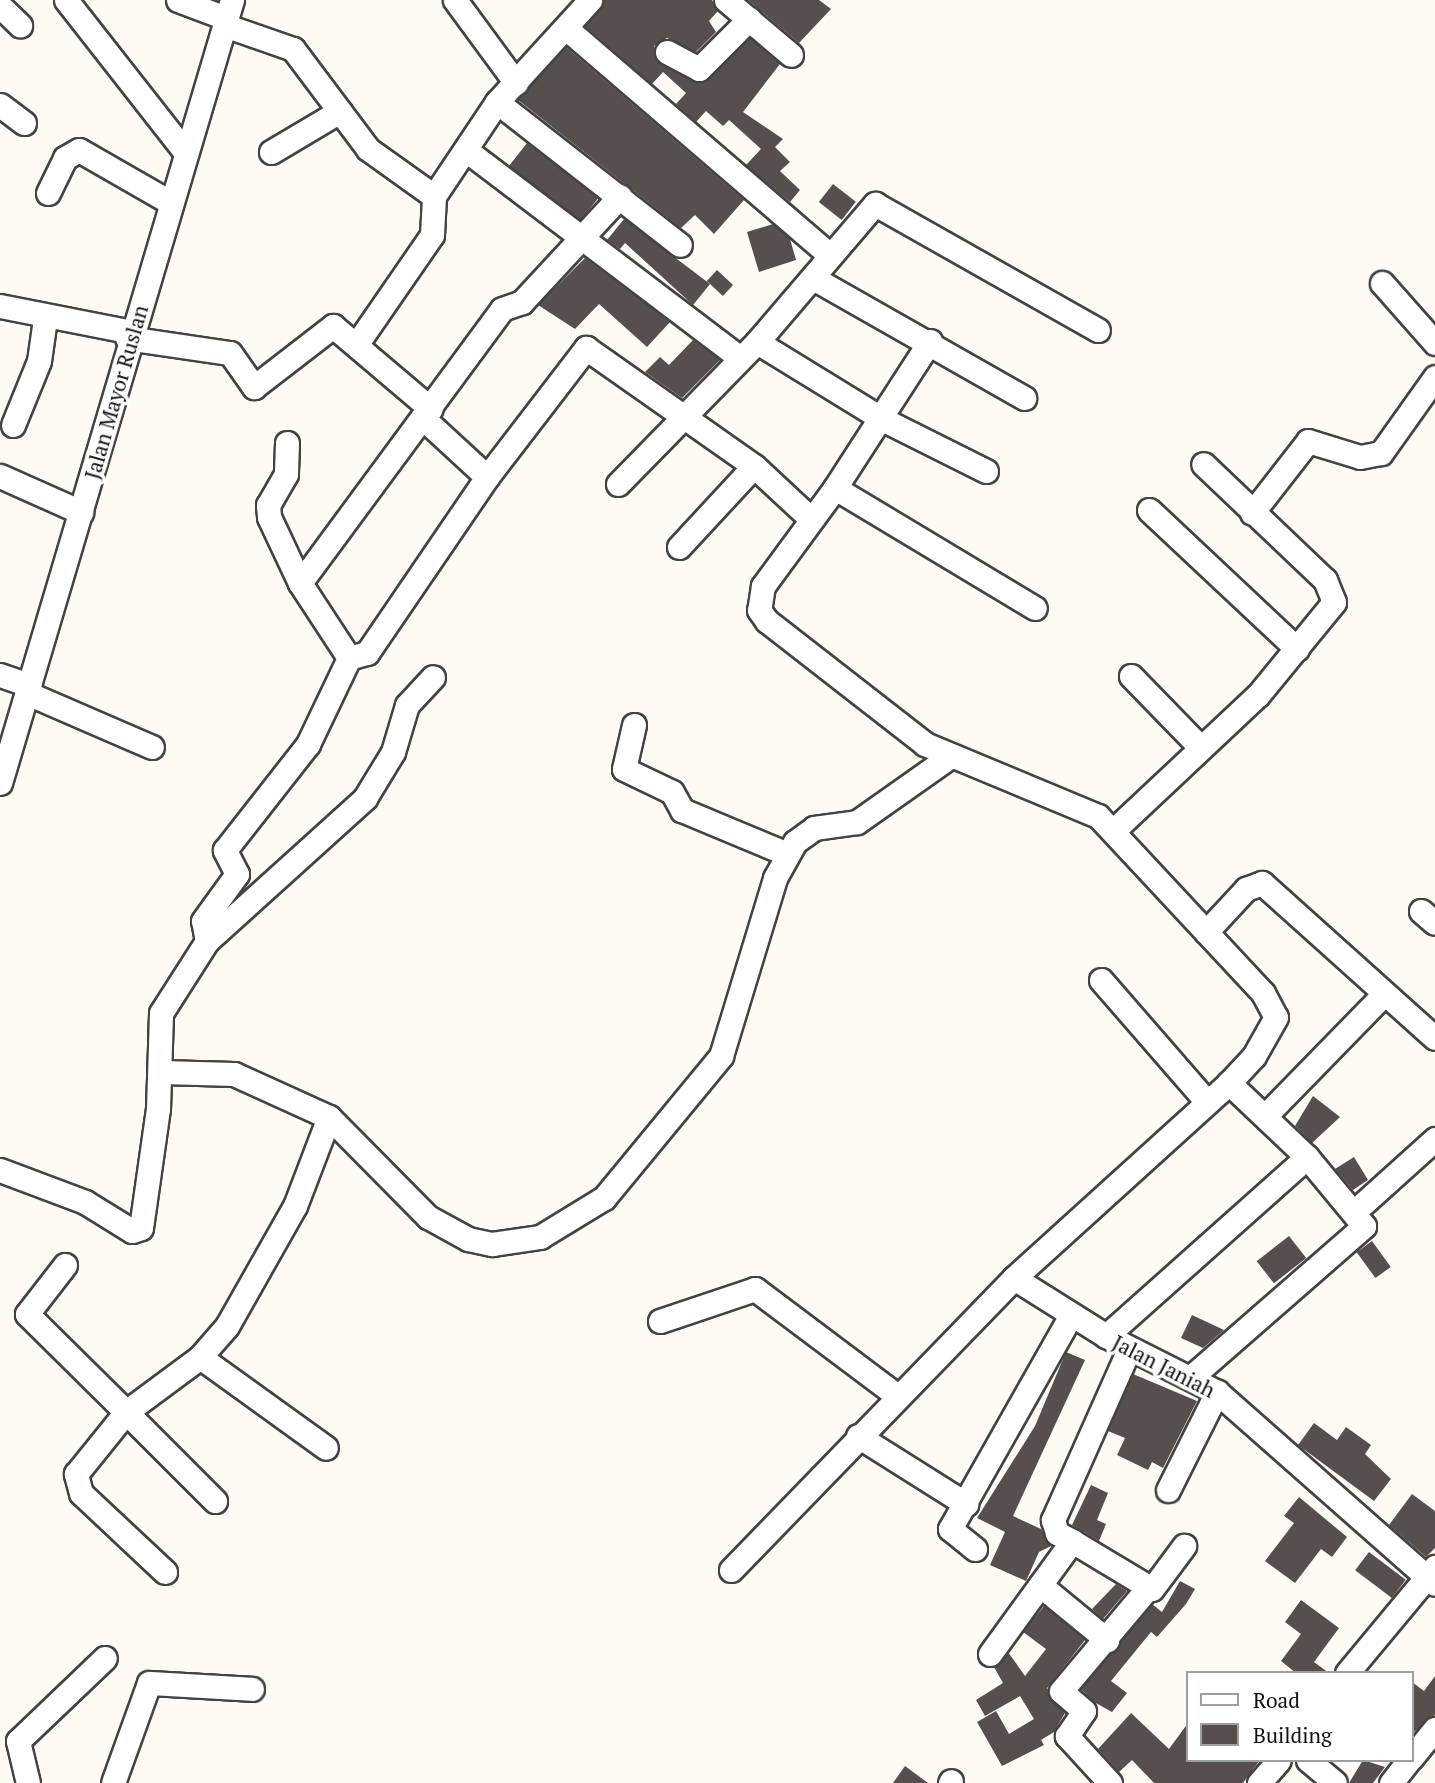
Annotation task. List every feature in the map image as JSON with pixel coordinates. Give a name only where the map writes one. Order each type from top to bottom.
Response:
[{"type":"street","points":[[66,0],[186,153]]},
{"type":"street","points":[[178,0],[227,14],[282,40],[309,66],[375,156],[435,196]]},
{"type":"street","points":[[456,0],[516,83]]},
{"type":"street","points":[[356,345],[432,235],[435,196],[497,102],[567,29],[590,0]]},
{"type":"street","points":[[726,0],[790,55]]},
{"type":"street","points":[[0,6],[20,25]]},
{"type":"street","name":"Jalan Mayor Ruslan","points":[[0,783],[81,512],[130,335],[227,14]]},
{"type":"street","points":[[667,52],[699,69],[749,19]]},
{"type":"street","points":[[567,29],[829,254]]},
{"type":"street","points":[[497,102],[680,245]]},
{"type":"street","points":[[0,105],[24,123]]},
{"type":"street","points":[[271,152],[340,111]]},
{"type":"street","points":[[48,193],[65,158],[79,150],[171,203]]},
{"type":"street","points":[[466,150],[579,238],[749,350],[986,471]]},
{"type":"street","points":[[300,583],[502,309],[523,302],[620,196]]},
{"type":"street","points":[[618,484],[749,350],[813,278],[829,254],[879,204],[1098,330]]},
{"type":"street","points":[[813,278],[930,341],[1024,398]]},
{"type":"street","points":[[1382,283],[1435,344]]},
{"type":"street","points":[[0,306],[45,319],[230,353],[254,387],[333,326],[427,414],[487,477]]},
{"type":"street","points":[[13,425],[43,349],[45,319]]},
{"type":"street","points":[[731,1570],[897,1395],[1014,1278],[1228,1083],[1254,1056],[1276,1017],[1264,993],[1114,830],[1084,806],[949,757],[763,616],[763,586],[884,420],[930,341]]},
{"type":"street","points":[[207,941],[203,921],[237,874],[223,853],[308,744],[349,658],[367,653],[487,477],[586,348],[754,466],[811,519]]},
{"type":"street","points":[[1252,513],[1308,441],[1360,457],[1381,453],[1435,377]]},
{"type":"street","points":[[288,443],[286,474],[267,510],[300,583],[349,658]]},
{"type":"street","points":[[1114,830],[1297,649],[1329,611],[1332,592],[1203,464]]},
{"type":"street","points":[[679,547],[754,466]]},
{"type":"street","points":[[0,476],[81,512]]},
{"type":"street","points":[[835,488],[1035,608]]},
{"type":"street","points":[[1149,510],[1297,649]]},
{"type":"street","points":[[0,675],[152,747]]},
{"type":"street","points":[[1130,676],[1200,747]]},
{"type":"street","points":[[0,1171],[138,1230],[146,1212],[161,1072],[157,1021],[207,941],[365,798],[393,752],[407,705],[433,677]]},
{"type":"street","points":[[634,725],[624,769],[672,792],[682,810],[787,854]]},
{"type":"street","points":[[161,1072],[234,1074],[328,1117],[428,1217],[468,1239],[492,1244],[540,1237],[570,1223],[604,1198],[721,1056],[787,854],[814,828],[857,822],[949,757]]},
{"type":"street","points":[[1206,932],[1246,889],[1262,883],[1435,1038]]},
{"type":"street","points":[[1101,980],[1207,1102]]},
{"type":"street","points":[[1265,1116],[1384,995]]},
{"type":"street","points":[[1190,1378],[1364,1226],[1307,1157],[1228,1083]]},
{"type":"street","points":[[165,1572],[74,1486],[76,1474],[127,1412],[200,1357],[227,1326],[295,1206],[328,1117]]},
{"type":"street","points":[[1355,1212],[1435,1139]]},
{"type":"street","points":[[1106,1336],[1307,1157]]},
{"type":"street","points":[[65,1265],[27,1314],[215,1501]]},
{"type":"street","name":"Jalan Janiah","points":[[1014,1278],[1129,1349],[1217,1392],[1432,1576]]},
{"type":"street","points":[[660,1321],[755,1290],[897,1395]]},
{"type":"street","points":[[975,1549],[950,1533],[1071,1315]]},
{"type":"street","points":[[1129,1349],[1053,1520],[1054,1529],[1147,1589]]},
{"type":"street","points":[[200,1357],[326,1448]]},
{"type":"street","points":[[1167,1490],[1217,1392]]},
{"type":"street","points":[[858,1436],[966,1504]]},
{"type":"street","points":[[990,1654],[1072,1541]]},
{"type":"street","points":[[1110,1783],[1067,1736],[1084,1711],[1061,1691],[1184,1546]]},
{"type":"street","points":[[1349,1671],[1432,1576]]},
{"type":"street","points":[[1040,1585],[1107,1640]]},
{"type":"street","points":[[28,1783],[18,1741],[105,1658]]},
{"type":"street","points":[[113,1783],[149,1683],[251,1689]]},
{"type":"street","points":[[1414,1754],[1435,1729]]},
{"type":"street","points":[[1259,1783],[1277,1762]]},
{"type":"street","points":[[1310,1762],[1335,1783]]},
{"type":"street","points":[[1391,1783],[1408,1762]]},
{"type":"building","points":[[604,0],[712,0],[718,11],[709,21],[716,32],[696,52],[667,38],[654,46],[660,64],[692,81],[709,79],[750,38],[780,64],[743,112],[783,139],[775,147],[790,162],[780,171],[800,190],[790,202],[746,165],[761,149],[729,120],[723,126],[706,111],[696,122],[676,104],[686,93],[663,72],[652,84],[585,26]]},
{"type":"building","points":[[748,0],[819,0],[831,9],[799,43]]},
{"type":"building","points":[[566,47],[744,200],[714,234],[695,215],[681,228],[518,100]]},
{"type":"building","points":[[527,143],[598,198],[580,221],[509,166]]},
{"type":"building","points":[[833,184],[856,202],[842,220],[819,202]]},
{"type":"building","points":[[624,219],[710,284],[693,305],[625,243],[620,249],[607,240]]},
{"type":"building","points":[[773,224],[790,239],[796,260],[759,272],[747,232]]},
{"type":"building","points":[[585,258],[670,322],[647,347],[599,304],[575,329],[538,305]]},
{"type":"building","points":[[717,270],[733,285],[723,296],[707,281]]},
{"type":"building","points":[[693,340],[720,360],[682,398],[645,372],[660,357],[669,365]]},
{"type":"building","points":[[1313,1096],[1340,1117],[1312,1143],[1295,1126]]},
{"type":"building","points":[[1354,1157],[1368,1180],[1353,1190],[1335,1169]]},
{"type":"building","points":[[1289,1236],[1306,1258],[1274,1283],[1257,1261]]},
{"type":"building","points":[[1372,1241],[1391,1267],[1375,1278],[1357,1252]]},
{"type":"building","points":[[1192,1315],[1224,1330],[1203,1348],[1181,1338]]},
{"type":"building","points":[[1066,1352],[1085,1360],[1013,1516],[1041,1529],[1051,1546],[1039,1552],[1026,1581],[990,1565],[1005,1532],[977,1518],[1035,1426]]},
{"type":"building","points":[[1133,1374],[1197,1401],[1163,1468],[1152,1462],[1148,1470],[1117,1455],[1125,1438],[1108,1431]]},
{"type":"building","points":[[1314,1423],[1337,1440],[1346,1427],[1371,1445],[1365,1454],[1391,1479],[1374,1501],[1298,1445]]},
{"type":"building","points":[[1091,1485],[1108,1493],[1097,1520],[1106,1524],[1099,1541],[1072,1525]]},
{"type":"building","points":[[1412,1494],[1435,1511],[1435,1548],[1426,1557],[1389,1525]]},
{"type":"building","points":[[1299,1497],[1347,1537],[1332,1557],[1321,1549],[1295,1583],[1265,1561],[1294,1523],[1284,1516]]},
{"type":"building","points":[[1369,1552],[1406,1580],[1392,1598],[1355,1570]]},
{"type":"building","points":[[1180,1581],[1195,1589],[1186,1604],[1157,1637],[1151,1632],[1111,1681],[1127,1693],[1112,1712],[1094,1702],[1081,1689],[1152,1604],[1162,1612]]},
{"type":"building","points":[[1116,1584],[1127,1591],[1103,1619],[1092,1609]]},
{"type":"building","points":[[1301,1600],[1339,1628],[1314,1662],[1326,1671],[1294,1671],[1281,1661],[1301,1634],[1285,1622]]},
{"type":"building","points":[[1044,1606],[1085,1640],[1047,1688],[1065,1713],[1054,1732],[1041,1740],[1044,1745],[1002,1766],[977,1722],[996,1711],[1009,1734],[1034,1719],[1020,1696],[985,1716],[976,1700],[1003,1683],[994,1667],[1008,1652],[1025,1676],[1046,1649],[1023,1632]]},
{"type":"building","points":[[1435,1676],[1435,1715],[1414,1732],[1414,1684],[1424,1691]]},
{"type":"building","points":[[1131,1713],[1169,1749],[1186,1726],[1186,1762],[1259,1762],[1243,1783],[1154,1783],[1132,1760],[1119,1772],[1098,1749]]},
{"type":"building","points":[[1362,1762],[1385,1767],[1373,1783],[1349,1783]]},
{"type":"building","points":[[905,1766],[928,1783],[893,1783]]}]
